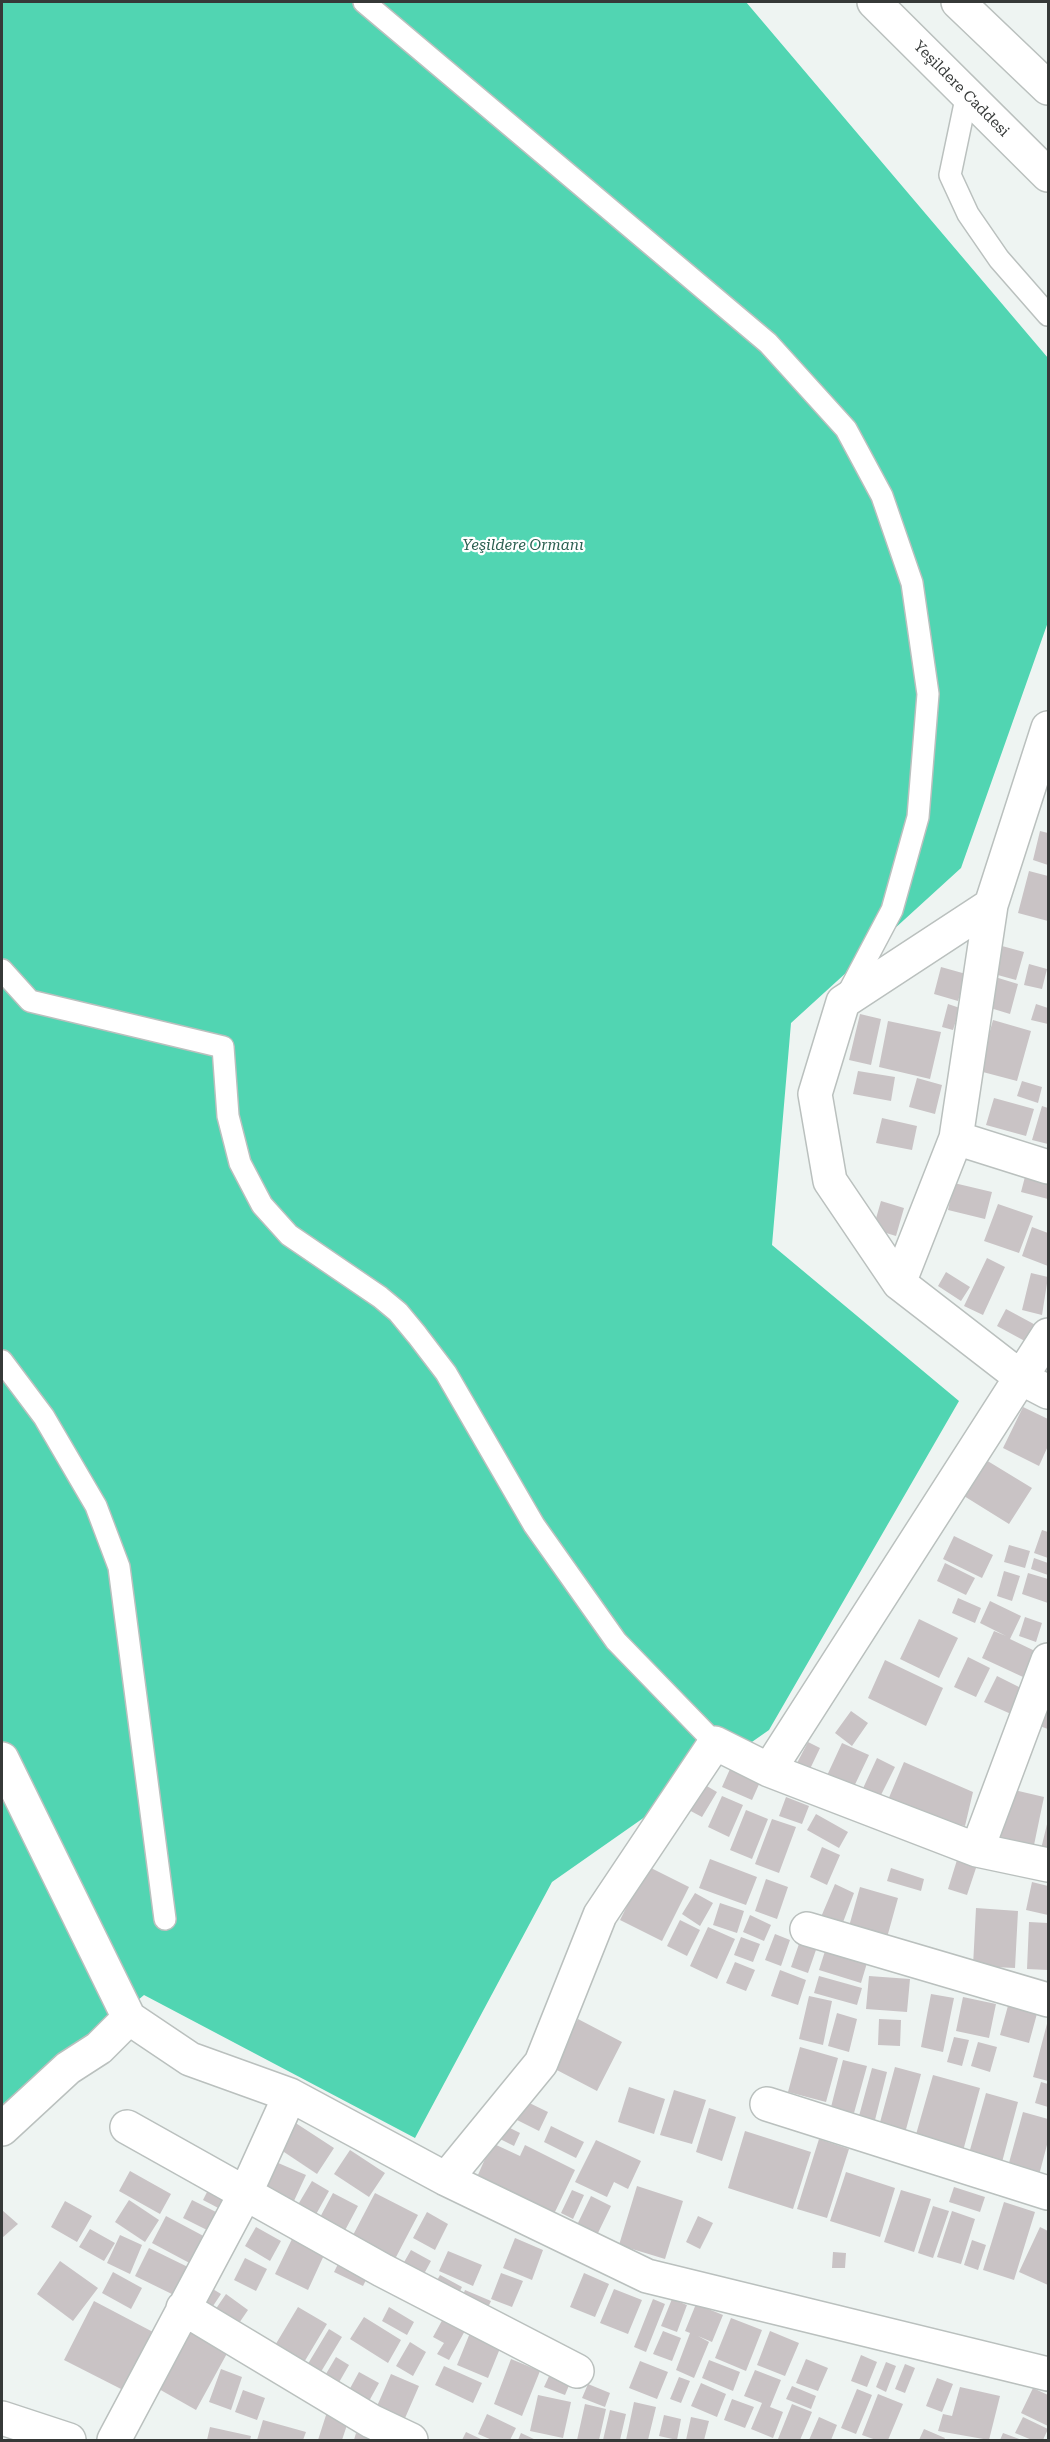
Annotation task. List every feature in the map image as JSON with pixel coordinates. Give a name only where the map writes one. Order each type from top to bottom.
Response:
[{"type":"main road","name":"Yeşildere Caddesi","points":[[874,2],[1048,176]]},
{"type":"main road","points":[[958,2],[1048,88]]},
{"type":"main road","points":[[899,1283],[956,1138],[991,905],[1048,728]]},
{"type":"main road","points":[[991,905],[843,1002],[814,1094],[830,1181],[899,1283],[1036,1385]]},
{"type":"main road","points":[[956,1138],[1048,1167]]},
{"type":"main road","points":[[769,1770],[1036,1385],[1048,1335]]},
{"type":"main road","points":[[977,1850],[1048,1660]]},
{"type":"main road","points":[[446,2179],[541,2063],[600,1915],[716,1743],[769,1770],[977,1850],[1048,1865]]},
{"type":"main road","points":[[2,1759],[129,2018],[190,2059],[290,2095],[446,2179],[647,2276],[1048,2374]]},
{"type":"main road","points":[[807,1929],[1048,2000]]},
{"type":"main road","points":[[2,2128],[68,2068],[99,2048],[129,2018]]},
{"type":"main road","points":[[114,2440],[246,2192],[290,2095]]},
{"type":"main road","points":[[767,2104],[1048,2193]]},
{"type":"main road","points":[[127,2127],[382,2270],[577,2371]]},
{"type":"main road","points":[[183,2308],[371,2421],[411,2440]]},
{"type":"main road","points":[[2,2418],[69,2440]]},
{"type":"lane","points":[[364,2],[768,343],[846,429],[882,496],[912,583],[928,694],[918,817],[892,910],[843,1002]]},
{"type":"lane","points":[[967,94],[950,175],[968,214],[999,259],[1048,315]]},
{"type":"lane","points":[[2,969],[30,1001],[223,1047],[228,1116],[240,1163],[262,1205],[289,1235],[380,1297],[411,1327],[446,1373],[534,1525],[616,1641],[716,1743]]},
{"type":"lane","points":[[2,1361],[44,1417],[96,1506],[119,1567],[165,1919]]},
{"type":"green space","name":"Yeşildere Ormanı","points":[[2,2],[746,2],[1048,358],[1048,622],[961,868],[791,1023],[772,1245],[959,1401],[769,1730],[552,1882],[415,2138],[144,1995],[2,2115]]},
{"type":"building","points":[[1040,831],[1048,833],[1048,865],[1033,860]]},
{"type":"building","points":[[1029,871],[1048,876],[1048,921],[1018,913]]},
{"type":"building","points":[[1002,946],[1024,952],[1016,980],[994,974]]},
{"type":"building","points":[[1029,964],[1047,969],[1042,989],[1024,985]]},
{"type":"building","points":[[941,967],[966,974],[958,1001],[934,994]]},
{"type":"building","points":[[995,977],[1018,984],[1010,1014],[987,1007]]},
{"type":"building","points":[[948,1004],[960,1008],[953,1030],[942,1027]]},
{"type":"building","points":[[1036,1004],[1048,1008],[1048,1024],[1031,1020]]},
{"type":"building","points":[[860,1014],[881,1019],[871,1065],[849,1060]]},
{"type":"building","points":[[993,1020],[1031,1031],[1017,1081],[979,1071]]},
{"type":"building","points":[[888,1021],[941,1032],[930,1079],[879,1067]]},
{"type":"building","points":[[858,1071],[895,1077],[891,1101],[853,1094]]},
{"type":"building","points":[[917,1078],[942,1085],[935,1114],[909,1107]]},
{"type":"building","points":[[1022,1081],[1042,1087],[1038,1103],[1017,1096]]},
{"type":"building","points":[[994,1098],[1034,1109],[1026,1136],[986,1125]]},
{"type":"building","points":[[1042,1106],[1048,1108],[1048,1144],[1032,1140]]},
{"type":"building","points":[[882,1118],[917,1126],[912,1150],[876,1143]]},
{"type":"building","points":[[1026,1173],[1048,1179],[1048,1199],[1021,1192]]},
{"type":"building","points":[[954,1183],[992,1192],[985,1219],[948,1210]]},
{"type":"building","points":[[881,1201],[904,1208],[896,1236],[873,1229]]},
{"type":"building","points":[[998,1204],[1033,1216],[1019,1253],[984,1241]]},
{"type":"building","points":[[1032,1227],[1048,1233],[1048,1266],[1022,1256]]},
{"type":"building","points":[[987,1258],[1005,1267],[983,1315],[964,1306]]},
{"type":"building","points":[[946,1272],[970,1287],[961,1301],[938,1286]]},
{"type":"building","points":[[1031,1273],[1048,1277],[1042,1315],[1022,1310]]},
{"type":"building","points":[[1006,1309],[1043,1329],[1034,1346],[997,1326]]},
{"type":"building","points":[[1023,1407],[1048,1419],[1048,1446],[1039,1466],[1003,1448]]},
{"type":"building","points":[[986,1460],[1032,1488],[1009,1524],[964,1496]]},
{"type":"building","points":[[1042,1530],[1048,1532],[1048,1558],[1034,1553]]},
{"type":"building","points":[[954,1536],[993,1555],[982,1578],[943,1559]]},
{"type":"building","points":[[1009,1545],[1030,1551],[1025,1568],[1004,1562]]},
{"type":"building","points":[[1034,1558],[1048,1563],[1048,1575],[1031,1569]]},
{"type":"building","points":[[945,1563],[975,1578],[966,1595],[937,1581]]},
{"type":"building","points":[[1004,1571],[1020,1576],[1012,1601],[997,1596]]},
{"type":"building","points":[[1028,1573],[1048,1579],[1048,1603],[1022,1594]]},
{"type":"building","points":[[958,1598],[981,1608],[975,1623],[952,1613]]},
{"type":"building","points":[[990,1601],[1021,1616],[1010,1639],[1035,1651],[1023,1677],[982,1658],[994,1631],[1006,1636],[980,1623]]},
{"type":"building","points":[[1025,1617],[1042,1623],[1036,1642],[1019,1636]]},
{"type":"building","points":[[919,1619],[958,1638],[939,1678],[900,1659]]},
{"type":"building","points":[[968,1657],[990,1668],[976,1697],[954,1687]]},
{"type":"building","points":[[885,1660],[943,1688],[926,1726],[868,1698]]},
{"type":"building","points":[[997,1676],[1023,1689],[1011,1714],[984,1702]]},
{"type":"building","points":[[1048,1687],[1048,1729],[1028,1722]]},
{"type":"building","points":[[851,1711],[868,1723],[852,1746],[835,1733]]},
{"type":"building","points":[[808,1742],[820,1748],[810,1769],[797,1763]]},
{"type":"building","points":[[842,1743],[869,1755],[850,1795],[824,1782]]},
{"type":"building","points":[[877,1758],[895,1767],[876,1805],[859,1797]]},
{"type":"building","points":[[904,1762],[973,1792],[965,1826],[885,1807]]},
{"type":"building","points":[[730,1769],[760,1782],[752,1800],[722,1787]]},
{"type":"building","points":[[700,1782],[717,1792],[702,1817],[685,1808]]},
{"type":"building","points":[[1010,1789],[1044,1797],[1034,1845],[999,1837]]},
{"type":"building","points":[[722,1796],[743,1805],[729,1837],[708,1827]]},
{"type":"building","points":[[786,1797],[809,1806],[802,1824],[779,1816]]},
{"type":"building","points":[[746,1810],[768,1819],[752,1859],[730,1850]]},
{"type":"building","points":[[816,1814],[848,1832],[839,1848],[807,1830]]},
{"type":"building","points":[[772,1819],[796,1827],[779,1873],[755,1864]]},
{"type":"building","points":[[1048,1820],[1048,1851],[1041,1849]]},
{"type":"building","points":[[822,1847],[840,1855],[827,1885],[810,1877]]},
{"type":"building","points":[[710,1859],[757,1877],[746,1905],[699,1888]]},
{"type":"building","points":[[957,1860],[977,1865],[967,1895],[948,1889]]},
{"type":"building","points":[[647,1866],[689,1887],[662,1941],[620,1920]]},
{"type":"building","points":[[891,1868],[924,1879],[921,1891],[887,1881]]},
{"type":"building","points":[[766,1879],[788,1887],[777,1919],[755,1911]]},
{"type":"building","points":[[1032,1882],[1048,1886],[1048,1915],[1026,1910]]},
{"type":"building","points":[[835,1884],[854,1893],[842,1925],[821,1917]]},
{"type":"building","points":[[860,1887],[898,1898],[886,1941],[848,1930]]},
{"type":"building","points":[[695,1893],[713,1903],[700,1926],[682,1914]]},
{"type":"building","points":[[720,1903],[744,1911],[737,1933],[713,1925]]},
{"type":"building","points":[[976,1908],[1018,1911],[1015,1968],[973,1966]]},
{"type":"building","points":[[750,1915],[771,1925],[764,1941],[743,1932]]},
{"type":"building","points":[[680,1920],[700,1930],[687,1956],[667,1946]]},
{"type":"building","points":[[1029,1922],[1048,1923],[1048,1970],[1027,1969]]},
{"type":"building","points":[[708,1927],[735,1939],[717,1979],[690,1966]]},
{"type":"building","points":[[775,1934],[790,1940],[781,1966],[765,1960]]},
{"type":"building","points":[[741,1937],[760,1944],[753,1962],[734,1955]]},
{"type":"building","points":[[800,1941],[817,1947],[808,1973],[791,1967]]},
{"type":"building","points":[[825,1951],[867,1963],[861,1983],[819,1970]]},
{"type":"building","points":[[735,1962],[755,1970],[746,1991],[726,1983]]},
{"type":"building","points":[[780,1970],[806,1980],[798,2005],[771,1996]]},
{"type":"building","points":[[819,1976],[862,1988],[857,2005],[814,1993]]},
{"type":"building","points":[[869,1976],[910,1979],[907,2012],[866,2009]]},
{"type":"building","points":[[931,1994],[954,1998],[943,2052],[921,2047]]},
{"type":"building","points":[[809,1996],[832,2001],[823,2045],[799,2039]]},
{"type":"building","points":[[963,1997],[996,2004],[989,2038],[956,2031]]},
{"type":"building","points":[[1009,2002],[1038,2010],[1029,2043],[1000,2035]]},
{"type":"building","points":[[837,2013],[857,2019],[849,2052],[828,2046]]},
{"type":"building","points":[[578,2019],[622,2042],[597,2091],[553,2068]]},
{"type":"building","points":[[879,2019],[901,2020],[900,2046],[878,2045]]},
{"type":"building","points":[[1048,2020],[1048,2081],[1033,2077]]},
{"type":"building","points":[[954,2037],[969,2040],[962,2066],[947,2062]]},
{"type":"building","points":[[978,2042],[997,2047],[990,2072],[971,2066]]},
{"type":"building","points":[[800,2047],[838,2058],[826,2102],[788,2092]]},
{"type":"building","points":[[843,2060],[867,2066],[854,2113],[831,2107]]},
{"type":"building","points":[[895,2067],[921,2074],[905,2133],[879,2126]]},
{"type":"building","points":[[872,2068],[887,2072],[875,2120],[859,2116]]},
{"type":"building","points":[[933,2075],[980,2088],[963,2151],[915,2138]]},
{"type":"building","points":[[1041,2082],[1048,2084],[1048,2107],[1035,2103]]},
{"type":"building","points":[[629,2087],[665,2099],[654,2134],[618,2122]]},
{"type":"building","points":[[674,2090],[706,2100],[692,2144],[660,2135]]},
{"type":"building","points":[[986,2093],[1018,2102],[1001,2166],[968,2157]]},
{"type":"building","points":[[517,2097],[548,2112],[539,2131],[509,2116]]},
{"type":"building","points":[[709,2108],[736,2117],[722,2161],[696,2152]]},
{"type":"building","points":[[1023,2112],[1048,2119],[1048,2141],[1038,2179],[1007,2170]]},
{"type":"building","points":[[291,2120],[334,2148],[317,2174],[275,2146]]},
{"type":"building","points":[[496,2121],[520,2133],[514,2146],[490,2134]]},
{"type":"building","points":[[551,2126],[584,2142],[576,2158],[544,2142]]},
{"type":"building","points":[[745,2131],[811,2152],[793,2209],[728,2188]]},
{"type":"building","points":[[819,2139],[849,2149],[827,2218],[797,2209]]},
{"type":"building","points":[[596,2140],[641,2161],[628,2189],[614,2182],[607,2197],[575,2182]]},
{"type":"building","points":[[492,2143],[520,2156],[525,2145],[575,2170],[554,2214],[477,2177]]},
{"type":"building","points":[[350,2150],[385,2173],[369,2197],[334,2174]]},
{"type":"building","points":[[269,2159],[306,2175],[293,2203],[256,2187]]},
{"type":"building","points":[[130,2171],[171,2194],[160,2214],[119,2191]]},
{"type":"building","points":[[846,2172],[895,2188],[880,2237],[830,2221]]},
{"type":"building","points":[[213,2180],[234,2191],[224,2211],[203,2200]]},
{"type":"building","points":[[312,2181],[329,2191],[314,2218],[296,2208]]},
{"type":"building","points":[[637,2186],[683,2201],[665,2259],[619,2245]]},
{"type":"building","points":[[954,2187],[985,2197],[980,2212],[949,2202]]},
{"type":"building","points":[[572,2190],[584,2195],[573,2219],[561,2213]]},
{"type":"building","points":[[901,2190],[931,2199],[914,2252],[884,2242]]},
{"type":"building","points":[[333,2193],[358,2206],[342,2236],[317,2223]]},
{"type":"building","points":[[375,2193],[418,2215],[395,2259],[352,2237]]},
{"type":"building","points":[[591,2196],[611,2206],[597,2235],[577,2225]]},
{"type":"building","points":[[129,2200],[159,2220],[145,2242],[115,2222]]},
{"type":"building","points":[[192,2200],[224,2216],[215,2234],[183,2218]]},
{"type":"building","points":[[65,2201],[92,2216],[77,2242],[51,2227]]},
{"type":"building","points":[[1004,2202],[1035,2212],[1014,2280],[983,2270]]},
{"type":"building","points":[[933,2206],[949,2211],[933,2258],[918,2253]]},
{"type":"building","points":[[2,2210],[18,2224],[2,2238]]},
{"type":"building","points":[[952,2211],[975,2219],[961,2264],[937,2257]]},
{"type":"building","points":[[427,2212],[448,2224],[435,2250],[413,2238]]},
{"type":"building","points":[[166,2216],[211,2240],[197,2267],[152,2243]]},
{"type":"building","points":[[698,2216],[713,2223],[700,2249],[686,2242]]},
{"type":"building","points":[[256,2227],[281,2241],[270,2261],[245,2246]]},
{"type":"building","points":[[1040,2227],[1048,2231],[1048,2285],[1019,2272]]},
{"type":"building","points":[[90,2229],[115,2243],[104,2261],[79,2247]]},
{"type":"building","points":[[120,2235],[142,2245],[130,2274],[107,2263]]},
{"type":"building","points":[[293,2237],[325,2253],[308,2290],[275,2274]]},
{"type":"building","points":[[515,2238],[543,2250],[532,2280],[503,2268]]},
{"type":"building","points":[[972,2240],[986,2245],[978,2270],[964,2265]]},
{"type":"building","points":[[149,2248],[192,2269],[178,2297],[135,2276]]},
{"type":"building","points":[[411,2250],[431,2261],[419,2283],[399,2271]]},
{"type":"building","points":[[448,2251],[482,2265],[473,2286],[439,2271]]},
{"type":"building","points":[[833,2252],[846,2253],[845,2268],[832,2268]]},
{"type":"building","points":[[245,2258],[267,2269],[256,2291],[234,2280]]},
{"type":"building","points":[[341,2258],[370,2272],[363,2286],[334,2272]]},
{"type":"building","points":[[60,2261],[98,2288],[73,2321],[37,2294]]},
{"type":"building","points":[[113,2272],[142,2288],[131,2309],[102,2293]]},
{"type":"building","points":[[501,2273],[523,2281],[512,2307],[491,2299]]},
{"type":"building","points":[[584,2273],[609,2284],[595,2317],[570,2307]]},
{"type":"building","points":[[440,2275],[462,2287],[454,2303],[431,2291]]},
{"type":"building","points":[[203,2283],[221,2294],[209,2312],[192,2301]]},
{"type":"building","points":[[614,2289],[642,2300],[628,2334],[600,2323]]},
{"type":"building","points":[[465,2290],[491,2301],[484,2316],[459,2305]]},
{"type":"building","points":[[226,2294],[248,2310],[235,2329],[213,2313]]},
{"type":"building","points":[[653,2299],[665,2304],[646,2352],[634,2347]]},
{"type":"building","points":[[672,2299],[687,2305],[677,2332],[661,2326]]},
{"type":"building","points":[[94,2301],[153,2332],[123,2390],[64,2360]]},
{"type":"building","points":[[696,2304],[723,2315],[712,2342],[698,2336],[709,2342],[694,2378],[676,2370],[690,2333],[685,2331]]},
{"type":"building","points":[[298,2307],[327,2324],[300,2369],[271,2352]]},
{"type":"building","points":[[389,2307],[414,2322],[407,2335],[382,2321]]},
{"type":"building","points":[[445,2315],[467,2327],[449,2360],[437,2354],[444,2343],[433,2337]]},
{"type":"building","points":[[364,2317],[401,2340],[388,2363],[350,2339]]},
{"type":"building","points":[[731,2318],[762,2330],[746,2371],[715,2358]]},
{"type":"building","points":[[183,2322],[230,2348],[196,2410],[150,2384]]},
{"type":"building","points":[[472,2328],[503,2341],[488,2378],[457,2365]]},
{"type":"building","points":[[329,2329],[342,2337],[316,2380],[303,2372]]},
{"type":"building","points":[[663,2331],[681,2338],[672,2361],[653,2354]]},
{"type":"building","points":[[770,2331],[799,2343],[785,2376],[757,2365]]},
{"type":"building","points":[[410,2342],[426,2352],[413,2376],[396,2366]]},
{"type":"building","points":[[861,2355],[877,2362],[867,2387],[851,2381]]},
{"type":"building","points":[[336,2357],[349,2365],[334,2391],[320,2384]]},
{"type":"building","points":[[511,2359],[540,2371],[522,2416],[494,2404]]},
{"type":"building","points":[[806,2359],[828,2368],[818,2391],[796,2383]]},
{"type":"building","points":[[709,2360],[740,2372],[733,2391],[702,2378]]},
{"type":"building","points":[[640,2361],[668,2372],[657,2399],[629,2388]]},
{"type":"building","points":[[886,2362],[896,2366],[886,2392],[876,2387]]},
{"type":"building","points":[[905,2364],[915,2368],[905,2393],[895,2389]]},
{"type":"building","points":[[444,2366],[482,2383],[473,2403],[435,2385]]},
{"type":"building","points":[[221,2369],[242,2377],[231,2410],[209,2402]]},
{"type":"building","points":[[755,2370],[781,2380],[770,2407],[783,2412],[773,2438],[751,2429],[762,2403],[744,2396]]},
{"type":"building","points":[[359,2372],[379,2383],[368,2403],[348,2392]]},
{"type":"building","points":[[391,2374],[419,2386],[402,2425],[374,2413]]},
{"type":"building","points":[[550,2374],[570,2383],[565,2395],[544,2387]]},
{"type":"building","points":[[679,2377],[690,2381],[681,2403],[670,2399]]},
{"type":"building","points":[[937,2378],[953,2384],[942,2412],[926,2406]]},
{"type":"building","points":[[701,2383],[726,2394],[717,2417],[691,2406]]},
{"type":"building","points":[[588,2384],[610,2393],[605,2407],[582,2398]]},
{"type":"building","points":[[792,2386],[816,2396],[811,2409],[786,2399]]},
{"type":"building","points":[[960,2387],[1000,2396],[989,2440],[938,2431],[943,2414],[952,2416]]},
{"type":"building","points":[[1033,2388],[1048,2395],[1048,2426],[1021,2413]]},
{"type":"building","points":[[857,2389],[872,2395],[856,2434],[841,2428]]},
{"type":"building","points":[[243,2390],[265,2398],[257,2420],[235,2412]]},
{"type":"building","points":[[878,2394],[903,2404],[888,2440],[876,2440],[862,2435]]},
{"type":"building","points":[[538,2395],[571,2402],[563,2438],[530,2431]]},
{"type":"building","points":[[732,2399],[754,2407],[745,2428],[724,2420]]},
{"type":"building","points":[[634,2402],[656,2407],[648,2440],[626,2440]]},
{"type":"building","points":[[585,2404],[606,2409],[599,2440],[577,2440]]},
{"type":"building","points":[[792,2404],[812,2412],[800,2440],[778,2439]]},
{"type":"building","points":[[610,2410],[626,2414],[620,2440],[603,2440]]},
{"type":"building","points":[[327,2412],[349,2419],[342,2440],[318,2440]]},
{"type":"building","points":[[487,2414],[516,2428],[510,2440],[492,2440],[478,2434]]},
{"type":"building","points":[[664,2415],[681,2419],[677,2440],[659,2436]]},
{"type":"building","points":[[691,2417],[709,2421],[704,2440],[686,2440]]},
{"type":"building","points":[[819,2417],[837,2425],[831,2440],[809,2440]]},
{"type":"building","points":[[1023,2417],[1048,2429],[1043,2440],[1032,2440],[1015,2433]]},
{"type":"building","points":[[263,2420],[306,2432],[303,2440],[257,2440]]},
{"type":"building","points":[[210,2427],[251,2436],[250,2440],[207,2440]]},
{"type":"building","points":[[924,2429],[945,2438],[944,2440],[919,2440]]},
{"type":"building","points":[[466,2432],[483,2440],[462,2440]]},
{"type":"building","points":[[356,2433],[378,2440],[354,2440]]},
{"type":"building","points":[[521,2433],[536,2440],[518,2440]]},
{"type":"building","points":[[1003,2433],[1022,2440],[1000,2440]]}]
